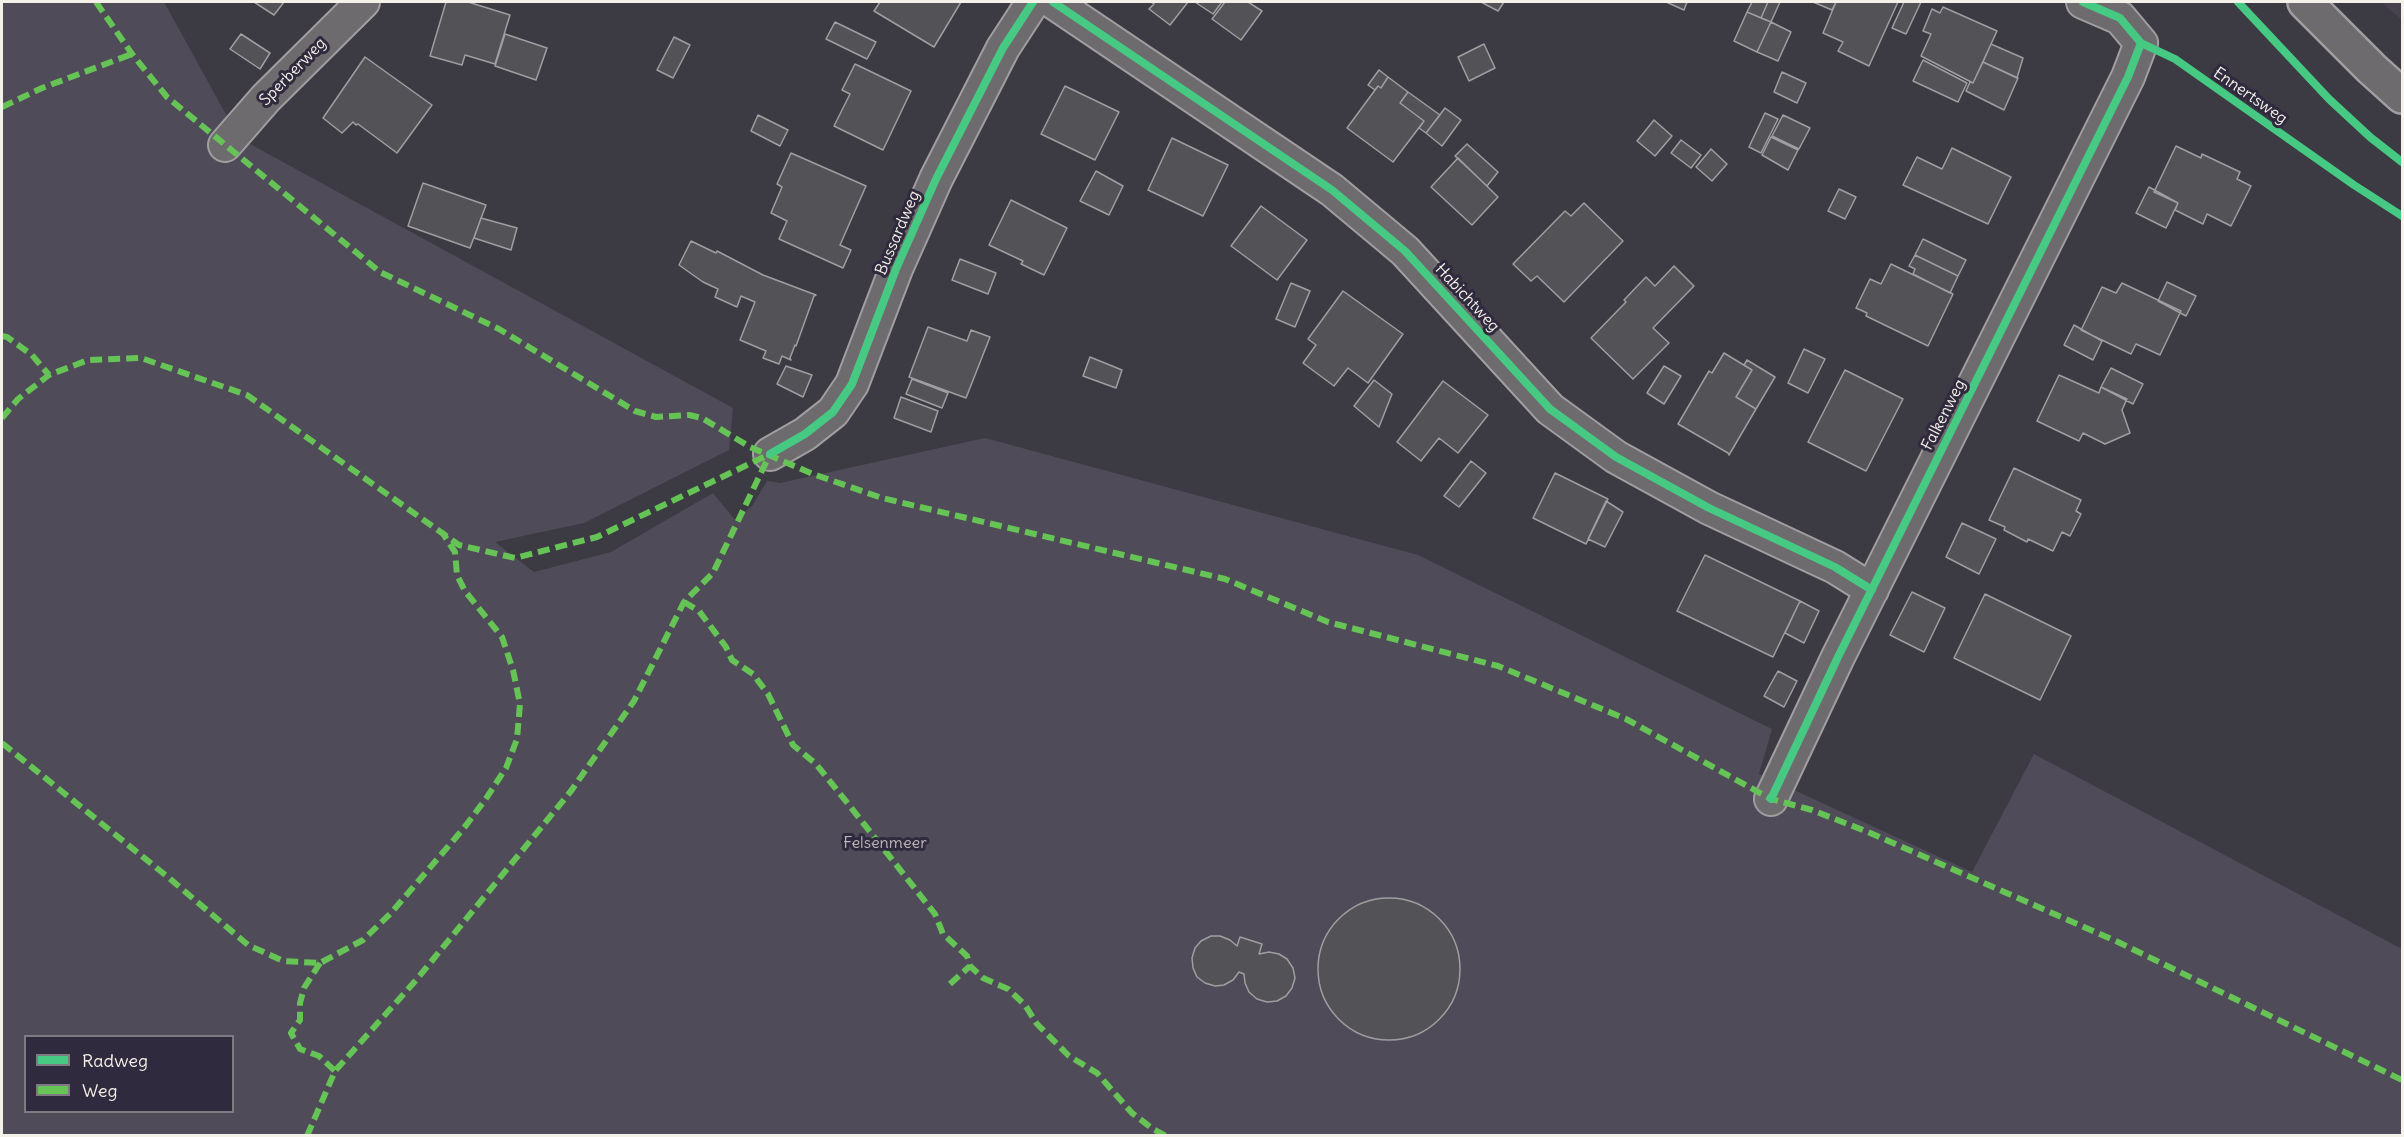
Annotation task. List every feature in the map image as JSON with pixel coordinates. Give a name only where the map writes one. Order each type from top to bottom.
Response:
[{"type":"street","name":"Sperberweg","points":[[225,145],[267,98],[363,2]]},
{"type":"street","name":"Bussardweg","points":[[770,454],[805,434],[833,412],[852,384],[896,269],[936,179],[1004,48],[1034,2]]},
{"type":"street","name":"Habichtweg","points":[[1053,2],[1332,190],[1405,251],[1550,409],[1616,457],[1709,508],[1835,567],[1872,590]]},
{"type":"street","name":"Falkenweg","points":[[1771,799],[1872,590],[2128,77],[2141,43],[2120,18],[2083,2]]},
{"type":"street","points":[[2305,2],[2372,69],[2403,96]]},
{"type":"shaded area","points":[[2381,2],[2402,2],[2402,20]]},
{"type":"green space","name":"Felsenmeer","points":[[2,2],[164,2],[239,138],[733,408],[729,450],[584,523],[495,542],[534,572],[611,552],[713,493],[735,520],[752,506],[767,481],[780,483],[985,438],[1418,555],[1772,729],[1759,774],[1972,872],[2034,754],[2402,949],[2402,1135],[2,1135]]},
{"type":"building","points":[[254,2],[284,2],[274,15]]},
{"type":"building","points":[[446,2],[468,2],[510,15],[495,64],[465,55],[462,65],[430,56]]},
{"type":"building","points":[[880,2],[961,2],[934,47],[874,11]]},
{"type":"building","points":[[1151,2],[1188,2],[1170,25],[1149,9],[1154,4]]},
{"type":"building","points":[[1195,2],[1222,2],[1213,14]]},
{"type":"building","points":[[1225,2],[1248,2],[1262,11],[1241,40],[1212,19]]},
{"type":"building","points":[[1481,2],[1504,2],[1498,11]]},
{"type":"building","points":[[1666,2],[1687,2],[1684,10]]},
{"type":"building","points":[[1752,2],[1768,2],[1761,18],[1747,12]]},
{"type":"building","points":[[1768,2],[1780,2],[1771,22],[1761,18]]},
{"type":"building","points":[[1813,2],[1836,2],[1832,10]]},
{"type":"building","points":[[1836,2],[1898,2],[1869,66],[1838,51],[1843,42],[1823,33]]},
{"type":"building","points":[[1904,2],[1921,2],[1906,34],[1892,28]]},
{"type":"building","points":[[1943,7],[1997,31],[1973,83],[1921,56],[1931,34],[1923,31],[1932,9],[1940,13]]},
{"type":"building","points":[[1747,12],[1771,22],[1757,52],[1734,41]]},
{"type":"building","points":[[835,22],[876,42],[867,59],[826,39]]},
{"type":"building","points":[[1771,22],[1791,32],[1778,61],[1757,52]]},
{"type":"building","points":[[241,34],[270,53],[260,69],[230,49]]},
{"type":"building","points":[[505,34],[547,48],[536,80],[495,66]]},
{"type":"building","points":[[674,37],[690,45],[673,78],[657,70]]},
{"type":"building","points":[[1484,44],[1495,68],[1469,81],[1458,57]]},
{"type":"building","points":[[1991,44],[2023,58],[2017,78],[1983,62]]},
{"type":"building","points":[[365,57],[432,105],[397,153],[358,124],[353,122],[342,133],[323,118]]},
{"type":"building","points":[[1923,60],[1967,83],[1958,102],[1913,81]]},
{"type":"building","points":[[1983,62],[2018,78],[2004,110],[1966,91],[1970,82],[1973,83]]},
{"type":"building","points":[[855,64],[911,91],[883,150],[834,126],[850,94],[842,90]]},
{"type":"building","points":[[1379,70],[1388,77],[1381,88],[1378,86],[1375,90],[1368,85]]},
{"type":"building","points":[[1782,72],[1806,83],[1797,103],[1774,92]]},
{"type":"building","points":[[1388,77],[1408,92],[1400,103],[1424,121],[1393,162],[1347,128],[1378,86],[1381,88]]},
{"type":"building","points":[[1065,86],[1119,112],[1095,160],[1041,134]]},
{"type":"building","points":[[1408,92],[1440,115],[1426,133],[1419,128],[1424,121],[1400,103]]},
{"type":"building","points":[[1445,108],[1461,120],[1442,146],[1426,133]]},
{"type":"building","points":[[1765,113],[1778,119],[1761,153],[1749,147]]},
{"type":"building","points":[[758,115],[788,130],[780,146],[751,131]]},
{"type":"building","points":[[1783,115],[1810,128],[1799,149],[1772,136]]},
{"type":"building","points":[[1654,120],[1672,136],[1655,156],[1637,141]]},
{"type":"building","points":[[1771,137],[1798,150],[1788,170],[1762,155]]},
{"type":"building","points":[[1172,138],[1228,165],[1203,216],[1148,190]]},
{"type":"building","points":[[1681,140],[1701,155],[1691,168],[1671,153]]},
{"type":"building","points":[[1467,144],[1498,172],[1487,186],[1455,156]]},
{"type":"building","points":[[2176,146],[2201,158],[2202,154],[2240,172],[2237,179],[2251,186],[2231,226],[2207,214],[2203,224],[2175,210],[2178,203],[2154,192]]},
{"type":"building","points":[[1952,148],[2011,177],[1988,224],[1903,185],[1917,157],[1942,169]]},
{"type":"building","points":[[1711,149],[1727,164],[1712,181],[1696,167]]},
{"type":"building","points":[[791,153],[866,186],[840,245],[851,250],[843,268],[779,239],[787,221],[771,213],[782,187],[777,184]]},
{"type":"building","points":[[1458,158],[1498,197],[1472,225],[1431,187]]},
{"type":"building","points":[[1096,171],[1123,186],[1109,215],[1080,201]]},
{"type":"building","points":[[423,183],[486,205],[470,248],[408,226]]},
{"type":"building","points":[[2149,187],[2178,203],[2166,228],[2136,213]]},
{"type":"building","points":[[1839,189],[1856,197],[1845,219],[1828,211]]},
{"type":"building","points":[[1011,200],[1067,228],[1044,275],[1021,264],[1023,261],[989,245]]},
{"type":"building","points":[[1584,203],[1623,241],[1564,302],[1537,276],[1531,281],[1513,264],[1565,211],[1571,216]]},
{"type":"building","points":[[1261,206],[1307,240],[1277,280],[1231,246]]},
{"type":"building","points":[[481,218],[517,228],[511,250],[474,238]]},
{"type":"building","points":[[1923,239],[1966,260],[1958,276],[1915,255]]},
{"type":"building","points":[[691,241],[716,253],[717,251],[763,275],[816,295],[791,360],[782,356],[779,364],[763,358],[766,351],[740,340],[755,302],[741,296],[737,307],[715,297],[718,289],[703,282],[679,265]]},
{"type":"building","points":[[1915,255],[1958,276],[1950,293],[1913,274],[1915,269],[1909,266]]},
{"type":"building","points":[[960,259],[996,273],[988,294],[952,280]]},
{"type":"building","points":[[1891,264],[1953,294],[1928,346],[1866,316],[1867,313],[1856,308],[1870,279],[1881,284]]},
{"type":"building","points":[[1674,266],[1694,286],[1653,328],[1669,343],[1633,379],[1591,338],[1626,302],[1624,300],[1646,277],[1655,286]]},
{"type":"building","points":[[2167,282],[2196,296],[2186,316],[2158,301]]},
{"type":"building","points":[[1291,283],[1310,291],[1295,327],[1276,319]]},
{"type":"building","points":[[2122,283],[2181,311],[2160,355],[2136,344],[2131,354],[2081,330],[2102,287],[2116,293]]},
{"type":"building","points":[[1343,291],[1403,334],[1368,383],[1348,368],[1334,386],[1303,363],[1316,345],[1308,339]]},
{"type":"building","points":[[2074,325],[2102,341],[2093,360],[2064,345]]},
{"type":"building","points":[[928,327],[967,341],[971,330],[990,337],[966,398],[909,377]]},
{"type":"building","points":[[1804,349],[1825,359],[1808,393],[1788,383]]},
{"type":"building","points":[[1724,353],[1752,370],[1736,397],[1756,409],[1729,455],[1678,424],[1709,371],[1712,373]]},
{"type":"building","points":[[1090,357],[1122,370],[1116,388],[1083,376]]},
{"type":"building","points":[[1747,360],[1775,377],[1756,409],[1736,397],[1752,370],[1744,365]]},
{"type":"building","points":[[786,366],[812,375],[803,397],[777,384]]},
{"type":"building","points":[[1664,366],[1681,376],[1664,404],[1647,393]]},
{"type":"building","points":[[2111,368],[2143,384],[2133,404],[2101,387]]},
{"type":"building","points":[[1845,370],[1903,399],[1866,471],[1808,442]]},
{"type":"building","points":[[2059,375],[2099,393],[2101,387],[2127,399],[2122,410],[2130,433],[2105,444],[2083,433],[2079,441],[2037,421]]},
{"type":"building","points":[[912,379],[948,393],[942,408],[906,394]]},
{"type":"building","points":[[1374,380],[1392,394],[1379,427],[1354,406]]},
{"type":"building","points":[[1443,381],[1488,415],[1458,453],[1439,438],[1421,461],[1397,442]]},
{"type":"building","points":[[901,397],[938,411],[931,432],[894,418]]},
{"type":"building","points":[[1471,461],[1486,473],[1459,507],[1444,496]]},
{"type":"building","points":[[2014,468],[2081,500],[2076,511],[2081,514],[2070,536],[2062,532],[2053,551],[2028,539],[2027,542],[2004,530],[2005,527],[1989,520]]},
{"type":"building","points":[[1555,473],[1608,499],[1586,544],[1533,518]]},
{"type":"building","points":[[1606,501],[1623,512],[1605,547],[1588,539]]},
{"type":"building","points":[[1962,523],[1996,539],[1979,574],[1946,557]]},
{"type":"building","points":[[1705,555],[1800,601],[1773,657],[1677,611]]},
{"type":"building","points":[[1912,592],[1945,608],[1924,652],[1890,635]]},
{"type":"building","points":[[1985,594],[2071,636],[2040,700],[1954,658]]},
{"type":"building","points":[[1800,601],[1819,611],[1804,643],[1785,633]]},
{"type":"building","points":[[1778,671],[1797,681],[1784,707],[1764,696]]},
{"type":"building","points":[[1389,898],[1416,904],[1439,919],[1454,942],[1460,969],[1454,996],[1439,1019],[1416,1034],[1389,1040],[1362,1034],[1339,1019],[1324,996],[1318,969],[1324,942],[1339,919],[1362,904]]},
{"type":"building","points":[[1211,936],[1220,936],[1237,946],[1240,937],[1262,944],[1259,954],[1269,952],[1287,959],[1293,968],[1295,978],[1292,988],[1286,996],[1277,1001],[1267,1002],[1257,999],[1249,992],[1244,974],[1239,972],[1233,980],[1224,985],[1215,986],[1205,983],[1197,977],[1192,958],[1195,948],[1201,941]]},
{"type":"marked path","points":[[96,2],[132,54],[167,97],[380,272],[499,329],[635,411],[656,417],[689,415],[702,418],[750,447],[813,474],[882,498],[1225,579],[1328,622],[1498,666],[1626,719],[1771,799],[1812,810],[1868,832],[2118,942],[2402,1080]]},
{"type":"marked path","points":[[2,107],[42,88],[132,54]]},
{"type":"marked path","points":[[2,336],[7,337],[32,355],[49,375]]},
{"type":"marked path","points":[[2,418],[18,399],[49,375],[88,360],[141,358],[247,395],[459,545],[515,558],[597,537],[770,454]]},
{"type":"marked path","points":[[307,1136],[335,1071],[417,979],[571,791],[634,701],[684,602],[713,573],[770,454]]},
{"type":"marked path","points":[[2,743],[248,945],[283,961],[320,963],[363,940],[391,913],[485,800],[506,768],[517,739],[520,704],[513,670],[502,637],[465,591],[457,575],[455,552],[442,532]]},
{"type":"marked path","points":[[684,602],[699,611],[726,647],[732,660],[753,674],[768,694],[793,745],[816,764],[849,805],[935,914],[943,934],[967,956],[970,966],[983,978],[1008,989],[1025,1005],[1037,1024],[1069,1056],[1097,1073],[1132,1113],[1166,1136]]},
{"type":"marked path","points":[[320,963],[304,988],[300,1003],[300,1020],[291,1033],[300,1049],[319,1056],[335,1071]]},
{"type":"marked path","points":[[950,984],[970,966]]},
{"type":"cycle path","points":[[770,454],[805,434],[833,412],[852,384],[896,269],[936,179],[1003,48],[1033,2]]},
{"type":"cycle path","points":[[1053,2],[1332,190],[1405,251],[1550,409],[1616,457],[1709,508],[1835,567],[1872,590]]},
{"type":"cycle path","name":"Ennertsweg","points":[[2083,2],[2120,18],[2141,43],[2175,59],[2354,185],[2402,216]]},
{"type":"cycle path","points":[[2238,2],[2329,99],[2370,137],[2402,162]]},
{"type":"cycle path","points":[[1771,799],[1838,657],[2128,77],[2141,43]]}]
